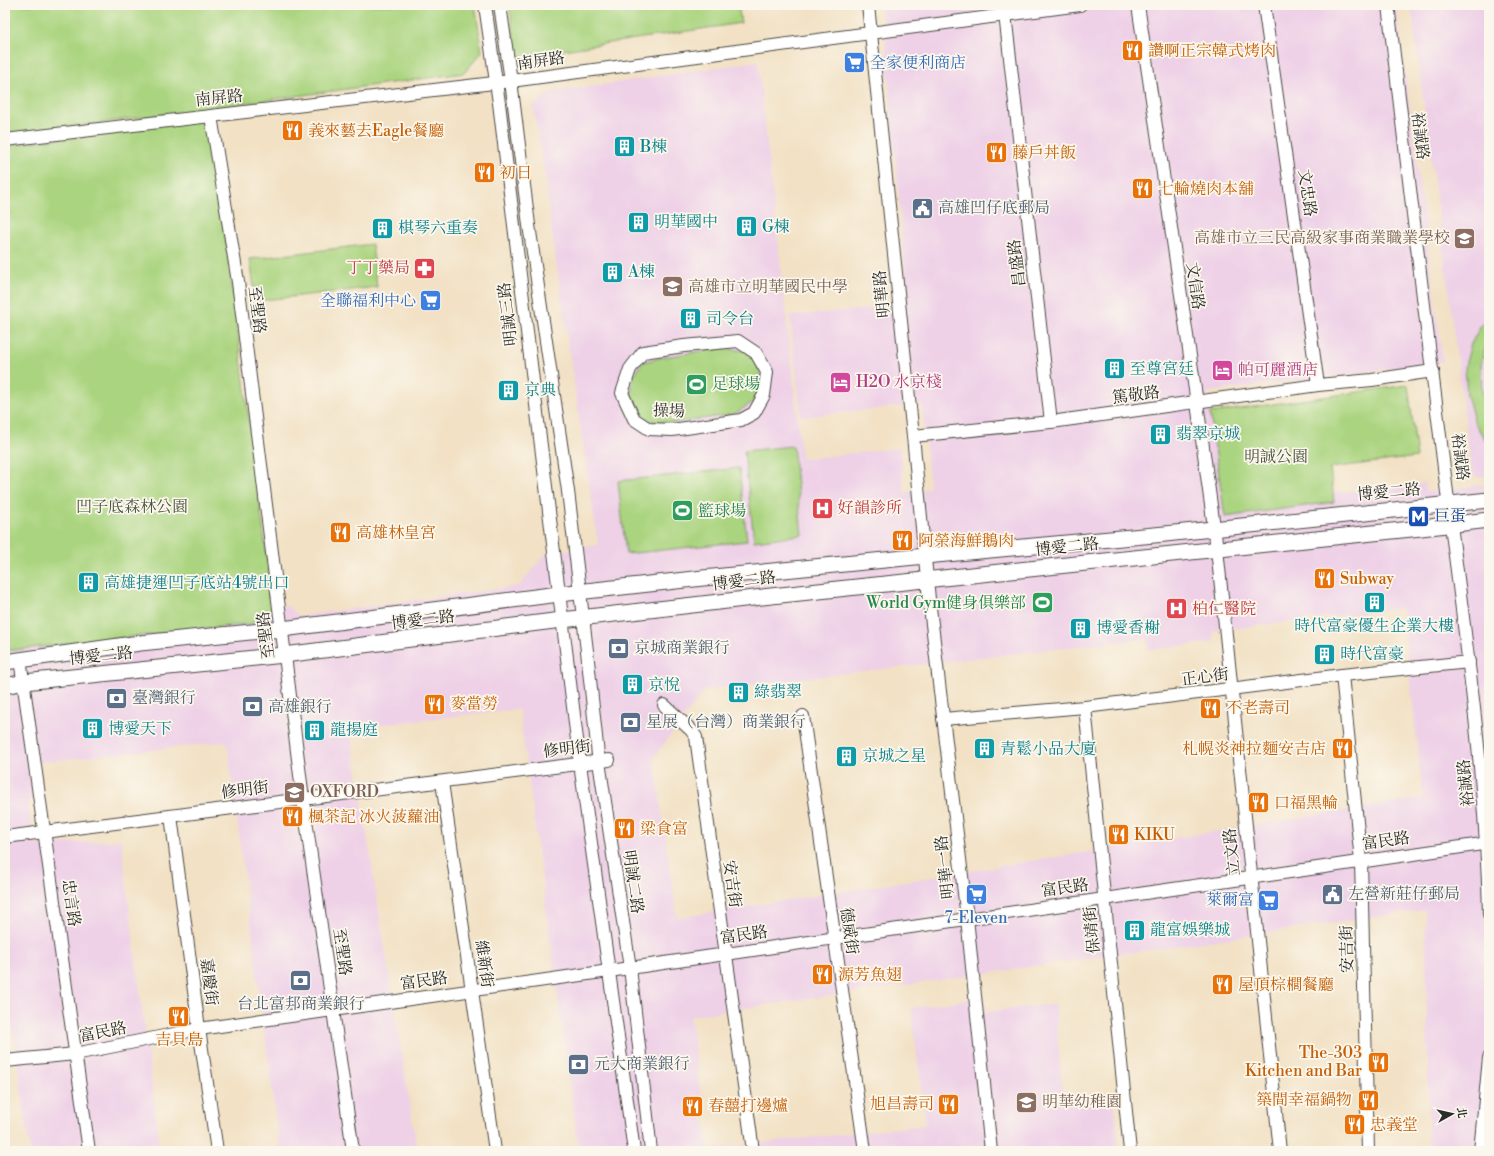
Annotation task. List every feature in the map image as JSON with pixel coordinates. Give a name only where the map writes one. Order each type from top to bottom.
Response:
[{"type":"main road","name":"博愛二路","points":[[5,662],[140,643],[282,629],[559,594],[1489,500]]},
{"type":"main road","name":"博愛二路","points":[[5,686],[24,682],[284,655],[562,620],[1489,520]]},
{"type":"street","name":"明華路","points":[[868,5],[928,580]]},
{"type":"street","name":"南屏路","points":[[5,140],[496,83],[871,33],[1004,10],[1080,5]]},
{"type":"street","name":"文信路","points":[[1138,5],[1217,549]]},
{"type":"street","name":"文忠路","points":[[1264,5],[1318,385]]},
{"type":"street","name":"裕誠路","points":[[1388,5],[1469,662],[1488,843],[1489,914]]},
{"type":"street","points":[[485,10],[501,9]]},
{"type":"street","name":"明誠三路","points":[[501,9],[529,225],[568,491],[583,618]]},
{"type":"street","name":"明誠三路","points":[[485,10],[496,83],[562,620]]},
{"type":"street","name":"昌盛路","points":[[1004,10],[1051,422]]},
{"type":"street","name":"至聖路","points":[[211,116],[238,282],[303,799],[353,1151]]},
{"type":"street","name":"操場","points":[[738,341],[756,353],[767,372],[764,395],[754,413],[741,420],[704,426],[672,430],[649,429],[634,419],[622,393],[630,369],[643,352],[684,346],[738,341]]},
{"type":"street","name":"篤敬路","points":[[913,436],[1051,422],[1318,385],[1372,380],[1433,371]]},
{"type":"street","name":"立文路","points":[[1217,549],[1250,877],[1280,1151]]},
{"type":"street","name":"明華一路","points":[[928,580],[967,918],[991,1151]]},
{"type":"street","name":"明誠二路","points":[[583,618],[604,761],[651,1151]]},
{"type":"street","points":[[562,620],[580,764],[634,1151]]},
{"type":"street","name":"忠言路","points":[[20,659],[90,1151]]},
{"type":"street","name":"正心街","points":[[943,719],[1085,707],[1232,690],[1342,675],[1469,662]]},
{"type":"street","name":"安吉街","points":[[1342,675],[1360,861],[1368,1151]]},
{"type":"street","name":"安吉街","points":[[664,705],[696,736],[753,1151]]},
{"type":"street","name":"保靖街","points":[[1085,707],[1130,1151]]},
{"type":"street","name":"德威街","points":[[803,716],[865,1151]]},
{"type":"street","name":"修明街","points":[[5,837],[604,761]]},
{"type":"street","name":"維新街","points":[[442,782],[495,1151]]},
{"type":"street","name":"嘉慶街","points":[[171,816],[199,1029],[217,1151]]},
{"type":"street","name":"富民路","points":[[5,1061],[75,1054],[199,1029],[1488,843]]},
{"type":"street","points":[[1480,1151],[1489,1058]]},
{"type":"shaded area","points":[[881,5],[1396,5],[1443,362],[1207,392],[1225,517],[1334,502],[1333,493],[1418,485],[1425,482],[1426,492],[1489,484],[1489,1151],[1426,1151],[1429,1122],[1425,910],[690,1016],[709,1149],[926,1125],[911,1008],[984,997],[985,1012],[1055,1004],[1063,1102],[1114,1098],[1119,1151],[579,1151],[519,709],[350,728],[417,1151],[280,1151],[227,742],[40,762],[36,799],[28,800],[34,845],[121,840],[159,1143],[91,1151],[30,1151],[5,975],[5,651],[257,623],[273,606],[287,606],[299,616],[519,586],[547,553],[598,545],[552,235],[545,176],[533,106],[549,93],[758,61],[802,459],[900,448],[904,493],[930,488],[922,404],[801,417],[790,316],[908,305]],"holes":[[[1402,608],[1423,798],[677,918],[654,757],[705,690],[1147,638],[1149,650],[1214,642],[1213,631]]]},
{"type":"shaded area","name":"高雄市立三民高級家事商業職業學校","points":[[1411,5],[1489,5],[1489,476],[1478,477],[1472,472]]},
{"type":"green space","points":[[5,5],[475,5],[482,52],[464,73],[5,136]]},
{"type":"green space","points":[[509,5],[738,5],[741,23],[517,57]]},
{"type":"green space","name":"凹子底森林公園","points":[[210,118],[273,606],[257,623],[5,651],[5,146]]},
{"type":"green space","points":[[372,244],[377,287],[256,301],[250,259]]},
{"type":"green space","points":[[1489,321],[1489,343],[1484,352],[1481,365],[1482,393],[1489,415],[1489,445],[1475,424],[1467,395],[1465,366],[1471,344],[1481,325]]},
{"type":"green space","name":"足球場","points":[[721,348],[746,351],[755,361],[761,375],[758,391],[753,402],[735,414],[674,423],[650,421],[638,414],[631,396],[633,377],[643,362],[664,357]]},
{"type":"green space","name":"明誠公園","points":[[1408,385],[1417,457],[1330,468],[1334,502],[1225,517],[1210,413]]},
{"type":"green space","points":[[793,446],[802,535],[754,541],[744,451]]},
{"type":"green space","name":"籃球場","points":[[739,468],[747,541],[626,554],[618,481]]},
{"type":"place","name":"讚啊正宗韓式烤肉","points":[[1133,51]]},
{"type":"place","name":"全家便利商店","points":[[854,63]]},
{"type":"place","name":"義來藝去Eagle餐廳","points":[[292,131]]},
{"type":"place","name":"B棟","points":[[625,147]]},
{"type":"place","name":"藤戶丼飯","points":[[997,153]]},
{"type":"place","name":"初日","points":[[485,173]]},
{"type":"place","name":"七輪燒肉本舖","points":[[1142,189]]},
{"type":"place","name":"高雄凹仔底郵局","points":[[923,208]]},
{"type":"place","name":"明華國中","points":[[639,222]]},
{"type":"place","name":"G棟","points":[[746,227]]},
{"type":"place","name":"棋琴六重奏","points":[[382,228]]},
{"type":"place","name":"高雄市立三民高級家事商業職業學校","points":[[1465,238]]},
{"type":"place","name":"丁丁藥局","points":[[425,268]]},
{"type":"place","name":"A棟","points":[[613,272]]},
{"type":"place","name":"高雄市立明華國民中學","points":[[672,287]]},
{"type":"place","name":"全聯福利中心","points":[[431,301]]},
{"type":"place","name":"司令台","points":[[690,319]]},
{"type":"place","name":"至尊宮廷","points":[[1115,369]]},
{"type":"place","name":"帕可麗酒店","points":[[1222,370]]},
{"type":"place","name":"H2O 水京棧","points":[[841,382]]},
{"type":"place","name":"足球場","points":[[696,384]]},
{"type":"place","name":"京典","points":[[509,390]]},
{"type":"place","name":"翡翠京城","points":[[1160,434]]},
{"type":"place","name":"好韻診所","points":[[823,508]]},
{"type":"place","name":"籃球場","points":[[683,511]]},
{"type":"place","name":"巨蛋","points":[[1418,516]]},
{"type":"place","name":"高雄林皇宮","points":[[341,533]]},
{"type":"place","name":"阿榮海鮮鵝肉","points":[[903,541]]},
{"type":"place","name":"Subway","points":[[1324,579]]},
{"type":"place","name":"高雄捷運凹子底站4號出口","points":[[88,583]]},
{"type":"place","name":"時代富豪優生企業大樓","points":[[1374,602]]},
{"type":"place","name":"World Gym健身俱樂部","points":[[1042,603]]},
{"type":"place","name":"柏仁醫院","points":[[1177,609]]},
{"type":"place","name":"博愛香榭","points":[[1080,628]]},
{"type":"place","name":"京城商業銀行","points":[[619,648]]},
{"type":"place","name":"時代富豪","points":[[1324,654]]},
{"type":"place","name":"京悅","points":[[632,685]]},
{"type":"place","name":"綠翡翠","points":[[739,692]]},
{"type":"place","name":"臺灣銀行","points":[[117,698]]},
{"type":"place","name":"麥當勞","points":[[434,704]]},
{"type":"place","name":"高雄銀行","points":[[253,707]]},
{"type":"place","name":"不老壽司","points":[[1211,708]]},
{"type":"place","name":"星展（台灣）商業銀行","points":[[631,722]]},
{"type":"place","name":"博愛天下","points":[[92,729]]},
{"type":"place","name":"龍揚庭","points":[[315,730]]},
{"type":"place","name":"青鬆小品大廈","points":[[985,749]]},
{"type":"place","name":"札幌炎神拉麵安吉店","points":[[1342,749]]},
{"type":"place","name":"京城之星","points":[[847,756]]},
{"type":"place","name":"OXFORD","points":[[294,792]]},
{"type":"place","name":"口福黑輪","points":[[1259,803]]},
{"type":"place","name":"楓茶記 冰火菠蘿油","points":[[293,817]]},
{"type":"place","name":"梁食富","points":[[624,829]]},
{"type":"place","name":"KIKU","points":[[1118,835]]},
{"type":"place","name":"左營新莊仔郵局","points":[[1333,894]]},
{"type":"place","name":"7-Eleven","points":[[976,895]]},
{"type":"place","name":"萊爾富","points":[[1269,900]]},
{"type":"place","name":"龍富娛樂城","points":[[1135,930]]},
{"type":"place","name":"源芳魚翅","points":[[823,975]]},
{"type":"place","name":"台北富邦商業銀行","points":[[301,980]]},
{"type":"place","name":"屋頂棕櫚餐廳","points":[[1223,985]]},
{"type":"place","name":"吉貝島","points":[[179,1016]]},
{"type":"place","name":"The-303 Kitchen and Bar","points":[[1378,1062]]},
{"type":"place","name":"元大商業銀行","points":[[578,1064]]},
{"type":"place","name":"築間幸福鍋物","points":[[1368,1100]]},
{"type":"place","name":"明華幼稚園","points":[[1027,1102]]},
{"type":"place","name":"旭昌壽司","points":[[949,1104]]},
{"type":"place","name":"春囍打邊爐","points":[[692,1106]]},
{"type":"place","name":"忠義堂","points":[[1355,1125]]}]
